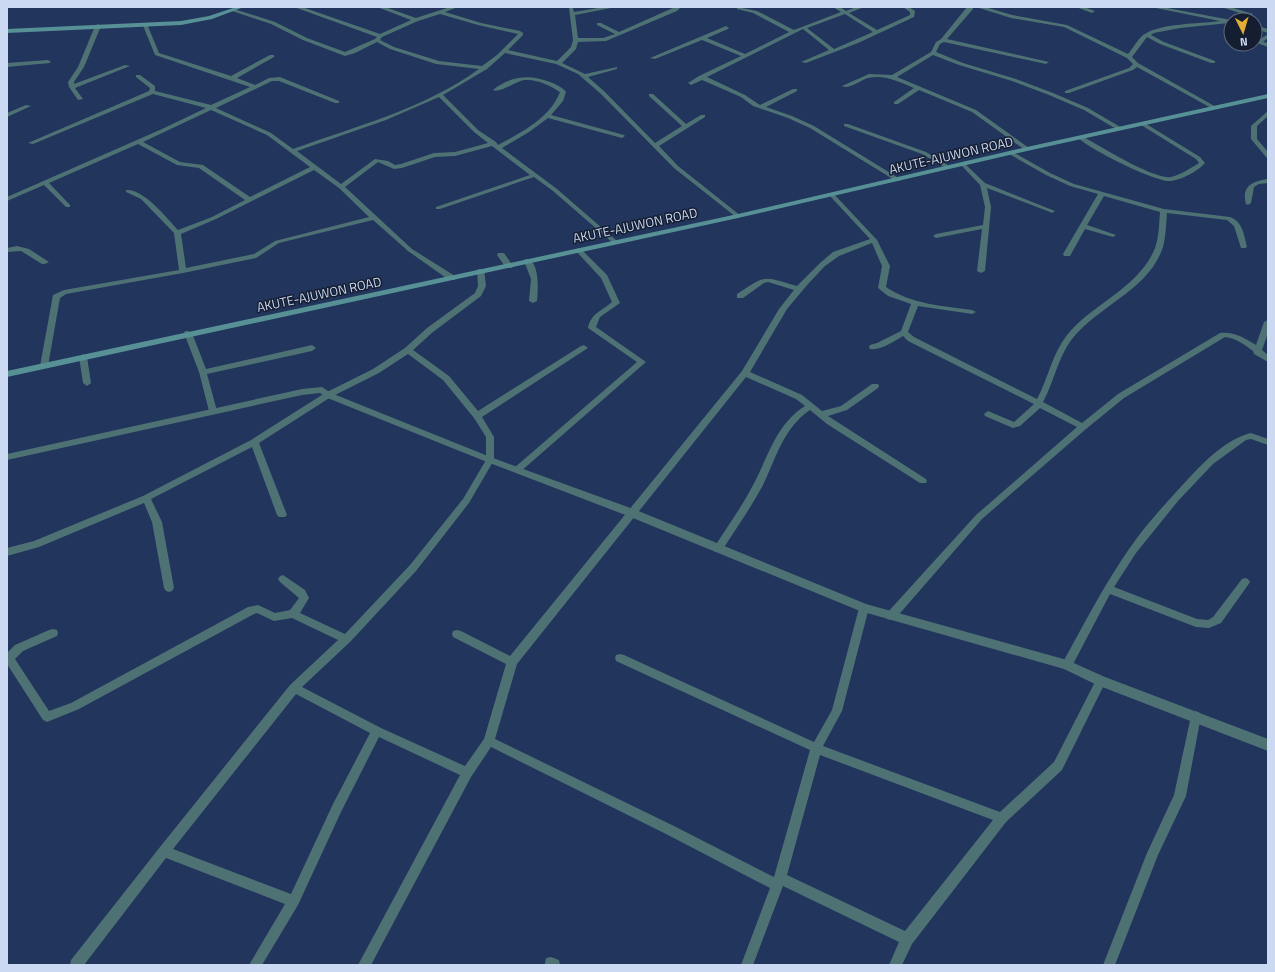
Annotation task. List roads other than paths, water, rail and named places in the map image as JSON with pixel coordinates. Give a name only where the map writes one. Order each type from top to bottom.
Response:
[{"type":"main road","points":[[7,31],[181,23],[210,18],[241,7]]},
{"type":"main road","name":"AKUTE-AJUWON ROAD","points":[[7,374],[188,333],[316,308],[738,216],[1080,137],[1268,96]]},
{"type":"street","points":[[298,7],[379,38],[392,48],[438,62],[485,68]]},
{"type":"street","points":[[380,7],[416,20]]},
{"type":"street","points":[[232,10],[273,23],[305,39],[345,54],[353,52],[416,20],[455,7]]},
{"type":"street","points":[[558,62],[572,51],[576,40],[571,11],[613,7]]},
{"type":"street","points":[[576,40],[604,40],[675,10],[678,7]]},
{"type":"street","points":[[836,7],[877,32]]},
{"type":"street","points":[[691,82],[794,32],[861,7]]},
{"type":"street","points":[[804,62],[833,51],[912,16],[913,12],[906,7]]},
{"type":"street","points":[[893,77],[933,53],[938,43],[943,40],[970,9],[970,7]]},
{"type":"street","points":[[979,7],[1011,16],[1065,26],[1129,57],[1136,64],[1214,108]]},
{"type":"street","points":[[1079,7],[1092,11]]},
{"type":"street","points":[[1154,7],[1223,20]]},
{"type":"street","points":[[1224,7],[1245,12]]},
{"type":"street","points":[[739,8],[755,12],[794,32]]},
{"type":"street","points":[[292,151],[390,116],[440,95],[485,68],[520,36],[520,33],[480,24],[439,12]]},
{"type":"street","points":[[1129,57],[1146,35],[1180,26],[1223,22]]},
{"type":"street","points":[[144,24],[157,54],[253,86]]},
{"type":"street","points":[[599,24],[618,34]]},
{"type":"street","points":[[80,99],[72,86],[73,78],[82,67],[98,26]]},
{"type":"street","points":[[653,58],[726,28]]},
{"type":"street","points":[[804,28],[833,51]]},
{"type":"street","points":[[1146,35],[1162,43],[1213,62]]},
{"type":"street","points":[[1268,36],[1258,42],[1268,45]]},
{"type":"street","points":[[703,38],[745,56]]},
{"type":"street","points":[[943,40],[1046,62]]},
{"type":"street","points":[[504,51],[558,62],[584,76],[603,93],[676,167],[738,216]]},
{"type":"street","points":[[933,53],[961,64],[1014,80],[1051,94],[1086,109],[1120,129]]},
{"type":"street","points":[[232,78],[272,56]]},
{"type":"street","points":[[7,65],[48,62]]},
{"type":"street","points":[[1068,92],[1131,69],[1136,64]]},
{"type":"street","points":[[72,86],[88,82],[109,72],[127,66]]},
{"type":"street","points":[[584,76],[615,68]]},
{"type":"street","points":[[138,76],[153,87],[152,92]]},
{"type":"street","points":[[845,86],[869,76],[893,77],[974,111],[1027,149]]},
{"type":"street","points":[[341,187],[376,160],[386,162],[394,167],[402,166],[434,155],[455,154],[497,145],[523,134],[548,116],[563,95],[561,90],[557,87],[536,77],[526,77],[496,90]]},
{"type":"street","points":[[701,77],[743,96],[750,103],[790,117],[812,127],[898,180]]},
{"type":"street","points":[[8,198],[45,183],[211,108],[253,86],[271,80],[280,79],[337,102]]},
{"type":"street","points":[[896,103],[918,88]]},
{"type":"street","points":[[761,107],[795,90]]},
{"type":"street","points":[[31,143],[152,92],[196,102],[269,134],[313,168],[341,187],[410,250],[452,278]]},
{"type":"street","points":[[440,95],[466,122],[555,190],[615,242]]},
{"type":"street","points":[[651,95],[685,126]]},
{"type":"street","points":[[7,115],[28,106]]},
{"type":"street","points":[[1268,113],[1254,126],[1254,139],[1268,156]]},
{"type":"street","points":[[548,116],[622,136]]},
{"type":"street","points":[[654,146],[703,116]]},
{"type":"street","points":[[1080,137],[1102,151],[1166,179],[1172,179],[1202,163],[1198,158],[1143,124]]},
{"type":"street","points":[[846,125],[920,151],[948,167]]},
{"type":"street","points":[[137,141],[179,164],[201,166],[250,200]]},
{"type":"street","points":[[1011,153],[1054,177],[1072,185],[1164,211],[1228,218],[1234,220],[1237,223],[1243,247]]},
{"type":"street","points":[[963,164],[984,184],[1052,211]]},
{"type":"street","points":[[177,233],[214,218],[313,168]]},
{"type":"street","points":[[438,208],[536,175]]},
{"type":"street","points":[[1248,203],[1250,187],[1252,184],[1268,181]]},
{"type":"street","points":[[45,183],[68,206]]},
{"type":"street","points":[[981,271],[988,207],[984,184]]},
{"type":"street","points":[[128,191],[143,198],[177,233],[183,271]]},
{"type":"street","points":[[1067,254],[1102,193]]},
{"type":"street","points":[[831,194],[874,240],[886,266],[882,288],[915,303],[972,312]]},
{"type":"street","points":[[988,414],[1013,425],[1017,424],[1038,403],[1054,365],[1074,332],[1117,295],[1130,287],[1150,265],[1159,247],[1164,211]]},
{"type":"street","points":[[44,366],[56,297],[64,292],[183,271],[256,256],[277,242],[374,218]]},
{"type":"street","points":[[936,236],[986,226]]},
{"type":"street","points":[[1082,226],[1113,235]]},
{"type":"street","points":[[364,965],[468,773],[489,741],[512,662],[745,373],[782,310],[799,289],[831,257],[874,240]]},
{"type":"street","points":[[7,250],[16,247],[22,248],[45,262]]},
{"type":"street","points":[[517,470],[642,362],[592,328],[593,320],[596,316],[616,303],[604,278],[579,250]]},
{"type":"street","points":[[501,255],[509,266]]},
{"type":"street","points":[[528,261],[535,279],[533,301]]},
{"type":"street","points":[[7,552],[36,544],[146,498],[254,442],[328,395],[376,371],[408,350],[430,330],[481,290],[481,271]]},
{"type":"street","points":[[740,296],[762,281],[768,280],[799,289]]},
{"type":"street","points":[[873,347],[880,345],[904,332],[915,303]]},
{"type":"street","points":[[1257,352],[1268,322]]},
{"type":"street","points":[[904,332],[911,339],[1083,427]]},
{"type":"street","points":[[188,333],[203,372],[213,412]]},
{"type":"street","points":[[891,616],[979,517],[1121,396],[1223,336],[1228,335],[1237,337],[1268,359]]},
{"type":"street","points":[[203,372],[312,348]]},
{"type":"street","points":[[477,416],[584,348]]},
{"type":"street","points":[[76,965],[164,851],[294,688],[346,639],[413,568],[466,501],[490,460],[490,438],[477,416],[446,378],[408,350]]},
{"type":"street","points":[[83,357],[87,383]]},
{"type":"street","points":[[745,373],[799,397],[820,415],[923,481]]},
{"type":"street","points":[[820,415],[844,408],[875,386]]},
{"type":"street","points":[[7,457],[322,390],[328,395],[490,460],[632,513],[864,608],[1067,665],[1101,681],[1196,716],[1268,745]]},
{"type":"street","points":[[718,549],[756,487],[775,446],[786,427],[799,412],[809,407]]},
{"type":"street","points":[[1067,665],[1108,589],[1133,550],[1175,499],[1210,462],[1243,438],[1251,436],[1268,442]]},
{"type":"street","points":[[254,442],[282,515]]},
{"type":"street","points":[[146,498],[157,522],[169,588]]},
{"type":"street","points":[[283,579],[302,593],[304,598],[293,614]]},
{"type":"street","points":[[1108,589],[1196,623],[1209,624],[1217,620],[1245,582]]},
{"type":"street","points":[[747,965],[779,881],[816,748],[837,711],[864,608]]},
{"type":"street","points":[[53,633],[19,648],[9,658],[47,716],[75,706],[246,612],[258,609],[274,617],[293,614],[346,639]]},
{"type":"street","points":[[456,634],[512,662]]},
{"type":"street","points":[[620,658],[816,748],[1002,818]]},
{"type":"street","points":[[895,965],[907,939],[1002,818],[1058,766],[1101,681]]},
{"type":"street","points":[[294,688],[377,730],[468,773]]},
{"type":"street","points":[[1109,965],[1153,854],[1180,796],[1196,716]]},
{"type":"street","points":[[255,965],[294,901],[337,808],[377,730]]},
{"type":"street","points":[[489,741],[572,783],[779,881],[907,939]]},
{"type":"street","points":[[164,851],[294,901]]}]
